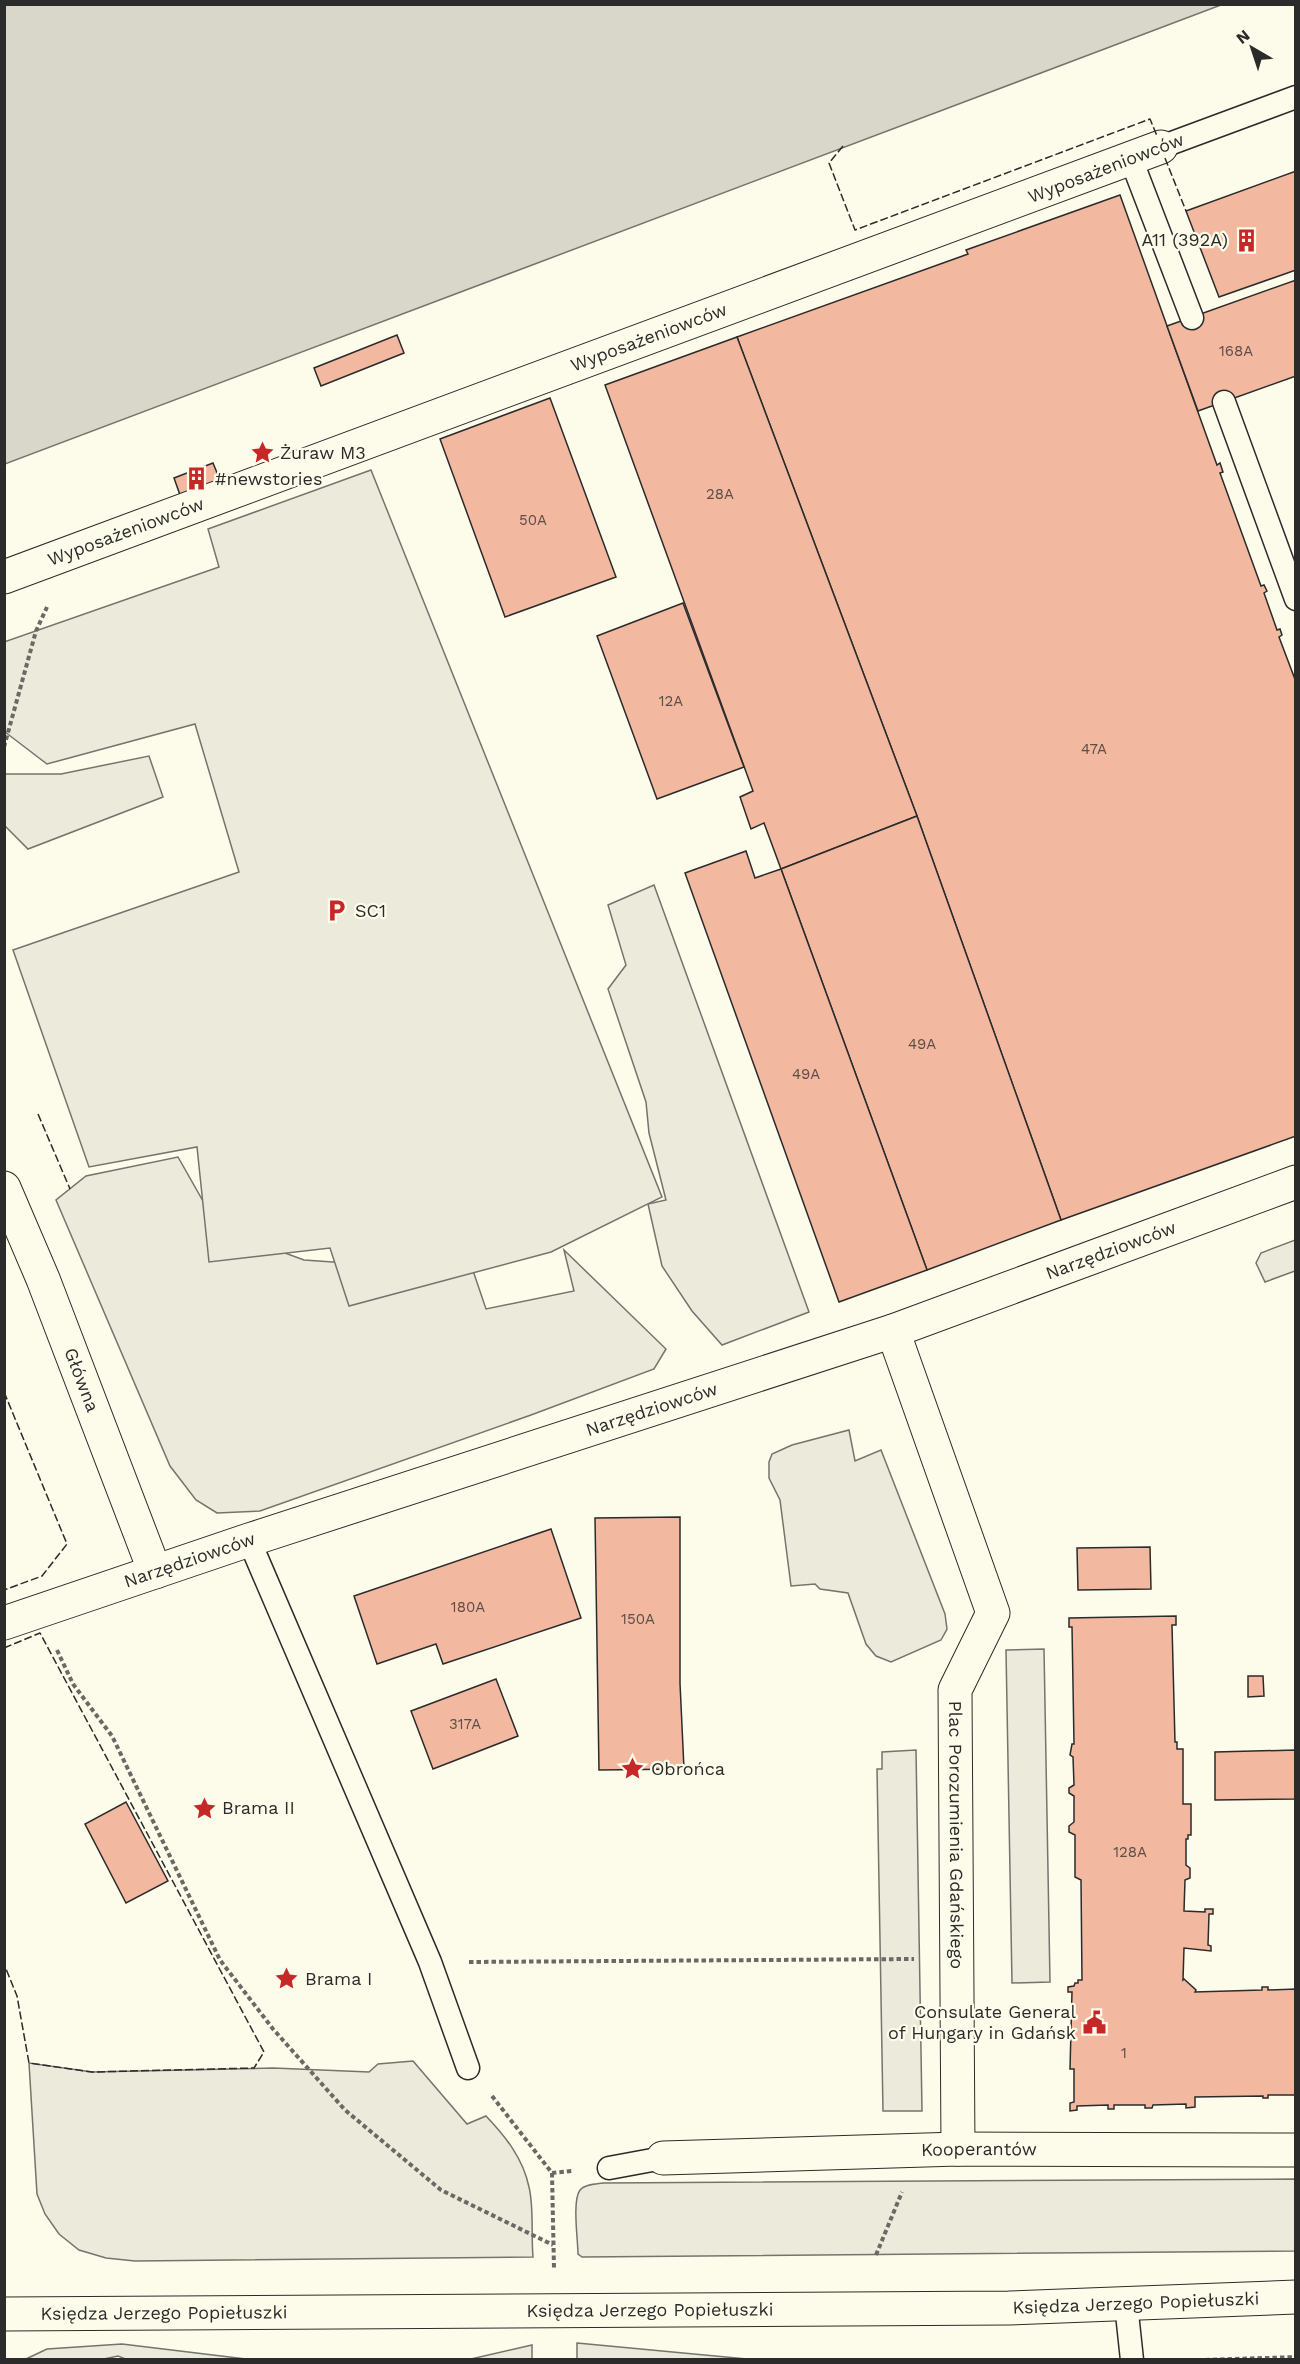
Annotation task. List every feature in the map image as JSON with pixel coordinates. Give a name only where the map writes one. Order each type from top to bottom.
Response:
[{"type":"street","name":"Wyposażeniowców","points":[[4,577],[1161,147]]},
{"type":"street","name":"Narzędziowców","points":[[4,1623],[249,1540],[893,1330],[1296,1182]]},
{"type":"street","name":"Główna","points":[[4,1188],[43,1279],[155,1572]]},
{"type":"street","name":"Plac Porozumienia Gdańskiego","points":[[893,1330],[993,1613],[956,1690],[957,2149]]},
{"type":"street","name":"Kooperantów","points":[[663,2158],[957,2149],[1296,2150]]},
{"type":"street","name":"Księdza Jerzego Popiełuszki","points":[[4,2314],[1009,2308],[1296,2297]]},
{"type":"lane","name":"Wyposażeniowców","points":[[1161,147],[1296,97]]},
{"type":"lane","points":[[1131,159],[1192,318]]},
{"type":"lane","points":[[1224,402],[1296,600]]},
{"type":"lane","points":[[249,1540],[430,1962],[468,2068]]},
{"type":"lane","points":[[609,2168],[663,2158]]},
{"type":"lane","points":[[1126,2304],[1132,2360]]},
{"type":"path","points":[[4,747],[36,631],[72,551]]},
{"type":"path","points":[[40,1610],[73,1684],[112,1736],[220,1960],[273,2029],[345,2110],[441,2190],[554,2245]]},
{"type":"path","points":[[502,1962],[957,1958]]},
{"type":"path","points":[[509,2115],[552,2173],[555,2311]]},
{"type":"path","points":[[876,2255],[920,2150]]},
{"type":"path","points":[[552,2173],[609,2168]]},
{"type":"path","points":[[1205,2360],[1296,2357]]},
{"type":"shaded area","points":[[5,4],[1221,4],[1221,5],[5,464]]},
{"type":"shaded area","name":"SC1","points":[[371,470],[662,1197],[551,1252],[349,1306],[330,1248],[209,1262],[197,1147],[89,1167],[13,950],[239,872],[195,724],[47,764],[5,732],[4,642],[219,567],[208,529]]},
{"type":"shaded area","points":[[149,756],[163,797],[28,849],[5,826],[5,774],[61,774]]},
{"type":"shaded area","points":[[654,885],[809,1312],[722,1345],[692,1311],[662,1266],[648,1204],[666,1200],[649,1133],[646,1102],[608,989],[626,965],[608,905]]},
{"type":"shaded area","points":[[178,1157],[207,1208],[228,1232],[304,1260],[405,1267],[466,1250],[486,1309],[574,1291],[564,1250],[666,1349],[654,1369],[531,1415],[260,1511],[217,1513],[196,1500],[170,1466],[56,1200],[86,1176]]},
{"type":"shaded area","points":[[1295,1240],[1295,1271],[1265,1282],[1256,1263],[1261,1253]]},
{"type":"shaded area","points":[[849,1430],[855,1461],[881,1450],[945,1614],[947,1629],[941,1640],[891,1662],[876,1656],[866,1644],[848,1593],[820,1589],[815,1584],[791,1586],[780,1500],[769,1478],[769,1462],[772,1454],[792,1445]]},
{"type":"shaded area","points":[[1044,1649],[1050,1982],[1012,1983],[1006,1650]]},
{"type":"shaded area","points":[[916,1750],[922,2111],[883,2111],[877,1769],[882,1769],[882,1752]]},
{"type":"shaded area","points":[[413,2061],[467,2124],[486,2116],[512,2148],[522,2166],[531,2195],[533,2257],[135,2261],[106,2258],[79,2250],[59,2234],[45,2214],[37,2194],[29,2063],[92,2072],[273,2068],[369,2072],[378,2064]]},
{"type":"shaded area","points":[[1295,2179],[1295,2251],[582,2257],[578,2254],[576,2203],[578,2195],[585,2187],[603,2183]]},
{"type":"shaded area","points":[[577,2343],[747,2359],[577,2359]]},
{"type":"shaded area","points":[[122,2344],[246,2359],[128,2360],[118,2356],[99,2360],[26,2359],[47,2349]]},
{"type":"shaded area","points":[[532,2345],[532,2359],[471,2359]]},
{"type":"building","name":"A11 (392A)","points":[[1296,171],[1296,270],[1219,297],[1186,211]]},
{"type":"building","points":[[1120,195],[1217,465],[1220,463],[1223,472],[1220,473],[1261,586],[1264,585],[1267,591],[1264,593],[1277,630],[1280,629],[1282,635],[1279,637],[1296,682],[1296,1136],[1061,1220],[917,816],[737,337],[968,254],[966,250]]},
{"type":"building","points":[[1296,280],[1296,376],[1198,411],[1167,326]]},
{"type":"building","points":[[397,335],[404,353],[321,386],[314,368]]},
{"type":"building","points":[[737,337],[917,816],[781,869],[764,823],[751,829],[740,797],[753,791],[605,385]]},
{"type":"building","points":[[550,398],[616,577],[505,617],[440,439]]},
{"type":"building","name":"#newstories","points":[[213,463],[220,480],[180,495],[174,478]]},
{"type":"building","points":[[683,603],[744,767],[657,799],[597,636]]},
{"type":"building","points":[[917,816],[1061,1220],[927,1270],[781,869]]},
{"type":"building","points":[[746,851],[755,878],[781,869],[927,1270],[839,1302],[685,873]]},
{"type":"building","points":[[680,1517],[680,1683],[684,1769],[599,1770],[595,1518]]},
{"type":"building","points":[[551,1529],[581,1618],[443,1664],[436,1644],[377,1664],[354,1596]]},
{"type":"building","points":[[1150,1547],[1151,1589],[1078,1590],[1077,1548]]},
{"type":"building","points":[[1176,1616],[1176,1625],[1172,1625],[1175,1742],[1177,1742],[1177,1749],[1183,1749],[1183,1804],[1191,1804],[1191,1835],[1188,1835],[1186,1839],[1186,1865],[1190,1868],[1190,1878],[1185,1880],[1184,1911],[1205,1912],[1205,1909],[1213,1909],[1213,1914],[1209,1914],[1208,1945],[1211,1946],[1211,1951],[1184,1948],[1183,1980],[1196,1990],[1195,1992],[1262,1990],[1262,1987],[1268,1987],[1268,1990],[1296,1989],[1296,2095],[1268,2095],[1268,2098],[1263,2098],[1263,2096],[1195,2097],[1195,2107],[1186,2108],[1186,2104],[1153,2105],[1152,2108],[1145,2108],[1145,2105],[1114,2105],[1114,2109],[1108,2109],[1108,2105],[1077,2106],[1077,2110],[1070,2111],[1070,2103],[1074,2102],[1074,2069],[1070,2069],[1072,1992],[1068,1992],[1068,1987],[1082,1980],[1081,1880],[1075,1877],[1075,1835],[1069,1832],[1069,1826],[1074,1822],[1074,1796],[1069,1793],[1069,1788],[1074,1785],[1073,1757],[1070,1755],[1072,1744],[1074,1744],[1072,1627],[1069,1627],[1069,1618]]},
{"type":"building","points":[[1248,1676],[1263,1676],[1264,1696],[1248,1697]]},
{"type":"building","points":[[496,1679],[518,1736],[433,1769],[411,1711]]},
{"type":"building","points":[[1296,1750],[1296,1799],[1215,1800],[1215,1752]]},
{"type":"building","points":[[126,1802],[168,1881],[126,1903],[85,1824]]},
{"type":"fence","points":[[843,146],[829,163],[855,230],[1150,119],[1157,136]]},
{"type":"fence","points":[[1165,158],[1186,211]]},
{"type":"fence","points":[[38,1114],[70,1189]]},
{"type":"fence","points":[[4,1392],[67,1544],[42,1576],[4,1590]]},
{"type":"fence","points":[[4,1648],[40,1633],[264,2052],[254,2068],[92,2072],[29,2063],[17,1996],[4,1964]]},
{"type":"place","name":"A11 (392A)","points":[[1246,240]]},
{"type":"place","name":"Żuraw M3","points":[[262,453]]},
{"type":"place","name":"#newstories","points":[[197,479]]},
{"type":"place","name":"SC1","points":[[337,911]]},
{"type":"place","name":"Obrońca","points":[[633,1769]]},
{"type":"place","name":"Brama II","points":[[204,1808]]},
{"type":"place","name":"Brama I","points":[[287,1979]]},
{"type":"place","name":"Consulate General of Hungary in Gdańsk","points":[[1094,2022]]}]
